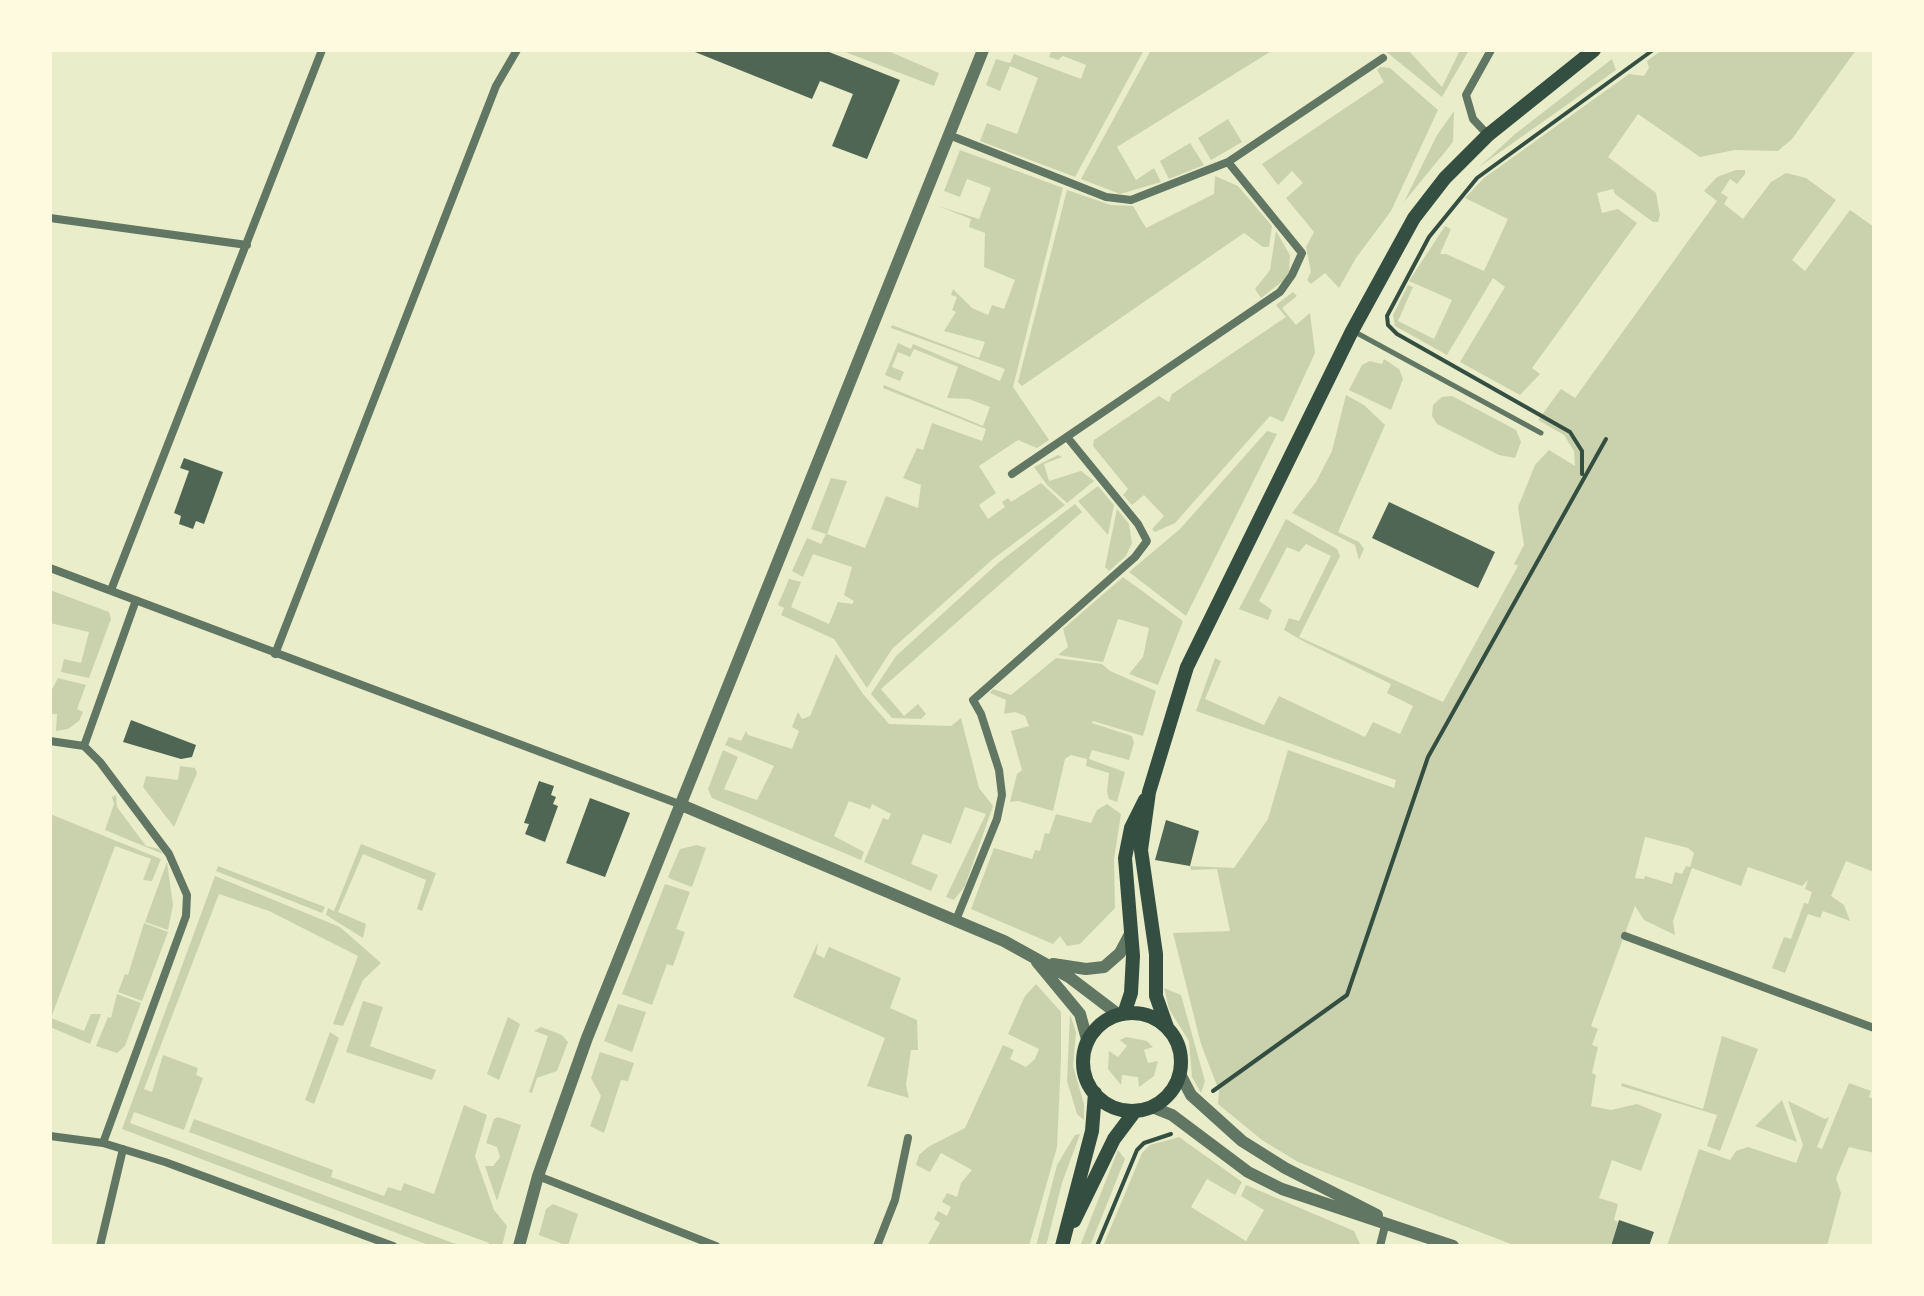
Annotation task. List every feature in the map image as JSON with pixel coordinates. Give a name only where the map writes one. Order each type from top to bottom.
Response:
[{"type":"main road","points":[[1122,1014],[1132,981],[1125,858],[1131,828],[1149,792],[1187,667],[1352,331],[1414,218],[1445,178],[1488,135],[1594,50]]},
{"type":"main road","points":[[1149,792],[1142,868],[1156,954],[1156,996],[1179,1049],[1180,1074],[1170,1094],[1152,1107],[1135,1111],[1113,1107],[1095,1093],[1084,1069],[1088,1043],[1100,1025],[1122,1014],[1145,1015],[1167,1027]]},
{"type":"main road","points":[[1063,1245],[1092,1131],[1095,1093]]},
{"type":"main road","points":[[1063,1245],[1114,1139],[1135,1111]]},
{"type":"street","points":[[111,590],[322,50]]},
{"type":"street","points":[[275,654],[496,86],[517,50]]},
{"type":"street","points":[[519,1246],[538,1176],[587,1038],[983,50]]},
{"type":"street","points":[[1488,135],[1473,119],[1466,95],[1491,50]]},
{"type":"street","points":[[949,135],[1123,201],[1139,198],[1228,162],[1383,58]]},
{"type":"street","points":[[1012,474],[1280,292],[1292,275],[1302,253],[1228,162]]},
{"type":"street","points":[[50,218],[247,245]]},
{"type":"street","points":[[956,920],[997,819],[1002,795],[999,770],[981,714],[973,700],[1135,557],[1147,541],[1138,524],[1067,437]]},
{"type":"street","points":[[50,568],[679,804],[956,920],[1029,954],[1122,1014]]},
{"type":"street","points":[[84,746],[136,600]]},
{"type":"street","points":[[50,741],[84,746],[169,854],[187,895],[186,916],[103,1143]]},
{"type":"street","points":[[1047,963],[1086,969],[1104,967],[1120,953],[1131,932]]},
{"type":"street","points":[[1625,936],[1874,1028]]},
{"type":"street","points":[[1029,954],[1080,1014],[1088,1043]]},
{"type":"street","points":[[1180,1074],[1201,1104],[1261,1154],[1353,1200],[1386,1221]]},
{"type":"street","points":[[1152,1107],[1185,1123],[1248,1172],[1282,1189],[1315,1202],[1386,1221],[1453,1246]]},
{"type":"street","points":[[50,1136],[103,1143],[123,1149],[393,1246]]},
{"type":"street","points":[[877,1246],[895,1200],[908,1138]]},
{"type":"street","points":[[100,1246],[123,1149]]},
{"type":"street","points":[[538,1176],[716,1246]]},
{"type":"street","points":[[1380,1246],[1386,1221]]},
{"type":"lane","points":[[1352,331],[1541,433]]},
{"type":"path","points":[[1582,476],[1582,451],[1570,432],[1397,334],[1388,325],[1387,316],[1429,237],[1477,178],[1653,50]]},
{"type":"path","points":[[1201,1104],[1227,1078],[1347,995],[1416,791],[1435,745],[1582,476],[1606,439]]},
{"type":"path","points":[[1097,1246],[1137,1150],[1150,1140],[1177,1133],[1185,1123]]},
{"type":"green space","points":[[840,50],[886,50],[939,73],[934,86]]},
{"type":"green space","points":[[1052,50],[1144,50],[1075,177],[980,141],[987,123],[1017,134],[1038,78],[1010,66],[1000,91],[986,85],[996,59],[1010,63],[1014,54],[1081,79],[1086,65],[1063,56],[1058,60],[1049,57]]},
{"type":"green space","points":[[1151,50],[1273,50],[1117,147],[1136,180],[1154,168],[1161,182],[1120,194],[1081,179]]},
{"type":"green space","points":[[1384,50],[1408,50],[1442,87],[1460,50],[1469,50],[1442,97]]},
{"type":"green space","points":[[1662,50],[1856,50],[1792,139],[1778,151],[1735,150],[1700,157],[1638,114],[1608,157],[1656,193],[1660,215],[1658,222],[1653,222],[1615,194],[1613,189],[1597,193],[1602,213],[1618,209],[1637,223],[1532,368],[1540,374],[1520,395],[1460,362],[1505,287],[1493,278],[1447,355],[1395,326],[1393,315],[1408,285],[1413,287],[1398,321],[1434,339],[1452,300],[1409,281],[1445,226],[1451,229],[1440,254],[1484,271],[1508,219],[1465,198],[1484,178],[1629,74],[1644,76],[1649,68],[1647,61]]},
{"type":"green space","points":[[1612,59],[1616,70],[1479,167],[1515,134]]},
{"type":"green space","points":[[1380,67],[1390,68],[1438,110],[1391,211],[1356,258],[1339,288],[1325,273],[1311,284],[1307,280],[1311,272],[1306,247],[1314,232],[1286,198],[1303,183],[1292,171],[1278,185],[1262,164],[1384,82],[1377,70]]},
{"type":"green space","points":[[1454,111],[1453,142],[1404,202],[1437,135]]},
{"type":"green space","points":[[1228,119],[1242,142],[1211,160],[1198,138]]},
{"type":"green space","points":[[1190,143],[1204,165],[1169,179],[1160,161]]},
{"type":"green space","points":[[960,150],[1063,188],[1013,387],[1049,440],[1037,448],[1018,440],[979,466],[996,493],[979,505],[988,519],[1005,507],[1002,502],[1008,498],[1011,502],[1041,483],[1065,505],[993,559],[892,649],[867,688],[834,639],[781,615],[784,608],[778,605],[789,579],[801,582],[791,607],[829,624],[838,602],[852,604],[854,601],[844,595],[852,567],[813,554],[803,577],[792,571],[807,538],[821,544],[826,534],[811,529],[831,478],[847,481],[827,534],[865,548],[886,496],[918,508],[921,485],[903,478],[917,448],[923,450],[932,423],[982,441],[986,429],[883,388],[884,385],[983,426],[990,407],[969,399],[947,398],[958,367],[914,349],[910,357],[898,352],[892,367],[904,372],[900,381],[885,375],[898,343],[911,349],[913,344],[1000,381],[1005,369],[891,328],[892,325],[979,358],[985,342],[944,331],[956,312],[952,310],[957,297],[951,295],[953,289],[972,308],[988,315],[992,305],[1004,309],[1015,280],[984,267],[985,233],[969,227],[971,219],[938,206],[979,219],[991,188],[967,179],[960,197],[944,191]]},
{"type":"green space","points":[[1745,170],[1737,184],[1730,179],[1721,193],[1728,197],[1724,204],[1743,219],[1771,182],[1786,173],[1806,178],[1836,200],[1792,260],[1805,271],[1850,210],[1874,227],[1874,872],[1846,861],[1831,896],[1844,905],[1850,921],[1823,911],[1820,918],[1808,914],[1785,973],[1772,968],[1784,937],[1791,939],[1804,903],[1808,904],[1812,892],[1805,889],[1808,880],[1802,886],[1748,867],[1741,886],[1692,868],[1673,921],[1675,935],[1644,920],[1635,906],[1591,1026],[1598,1029],[1592,1045],[1598,1047],[1592,1073],[1596,1075],[1591,1106],[1611,1110],[1637,1104],[1662,1114],[1641,1171],[1612,1160],[1599,1198],[1618,1204],[1614,1220],[1618,1222],[1611,1246],[1516,1246],[1298,1162],[1262,1140],[1218,1104],[1219,1091],[1201,1044],[1173,933],[1230,931],[1217,869],[1191,870],[1190,866],[1234,868],[1268,819],[1288,750],[1394,788],[1396,780],[1196,711],[1215,658],[1221,661],[1205,699],[1264,725],[1279,696],[1365,737],[1373,722],[1400,734],[1413,706],[1387,693],[1391,684],[1284,630],[1289,618],[1299,621],[1331,556],[1306,544],[1299,552],[1287,547],[1259,601],[1272,610],[1268,620],[1239,609],[1286,519],[1337,549],[1340,556],[1299,637],[1443,702],[1518,566],[1514,564],[1524,545],[1518,507],[1535,465],[1549,450],[1575,466],[1574,451],[1564,435],[1538,420],[1561,389],[1575,398],[1717,201],[1704,191],[1717,177]],"holes":[[[1645,837],[1688,848],[1694,853],[1690,867],[1686,866],[1682,874],[1675,872],[1672,884],[1645,876],[1644,879],[1635,878]]]},
{"type":"green space","points":[[1215,176],[1238,186],[1272,226],[1269,247],[1263,247],[1244,233],[1022,386],[1018,382],[1067,190],[1111,205],[1133,206],[1146,228],[1214,194]]},
{"type":"green space","points":[[1276,231],[1290,255],[1289,272],[1283,281],[1261,298],[1255,289],[1270,270]]},
{"type":"green space","points":[[1293,292],[1297,296],[1282,308],[1296,325],[1310,313],[1315,353],[1283,422],[1270,416],[1175,523],[1155,532],[1152,529],[1164,516],[1144,495],[1132,505],[1123,495],[1128,489],[1093,446],[1094,440],[1159,396],[1169,402],[1172,394],[1286,317],[1276,305]]},
{"type":"green space","points":[[1384,359],[1399,369],[1403,379],[1391,410],[1349,390],[1362,365],[1370,361],[1382,364]]},
{"type":"green space","points":[[1346,395],[1364,405],[1385,425],[1338,532],[1359,542],[1364,549],[1359,560],[1355,545],[1292,513],[1316,482],[1332,451]]},
{"type":"green space","points":[[1452,396],[1516,430],[1521,442],[1515,458],[1499,455],[1437,424],[1432,416],[1433,405],[1442,397]]},
{"type":"green space","points":[[1267,431],[1277,434],[1186,616],[1129,572],[1180,529]]},
{"type":"green space","points":[[1058,455],[1062,457],[1044,464],[1049,481],[1081,471],[1094,481],[1067,503],[1047,485],[1034,467]]},
{"type":"green space","points":[[1098,486],[1114,505],[1108,535],[1078,501]]},
{"type":"green space","points":[[1075,504],[1082,512],[881,689],[904,716],[918,704],[926,714],[921,719],[892,718],[871,694],[896,656],[998,563]]},
{"type":"green space","points":[[1117,509],[1129,524],[1132,543],[1126,556],[1109,571],[1105,567]]},
{"type":"green space","points":[[1123,577],[1183,621],[1158,685],[1129,674],[1143,657],[1149,628],[1118,619],[1103,662],[1058,655],[1068,647],[1063,629]]},
{"type":"green space","points":[[50,590],[109,612],[111,619],[89,678],[61,672],[64,659],[81,663],[89,632],[50,623]]},
{"type":"green space","points":[[836,654],[863,694],[889,724],[951,726],[961,718],[979,788],[993,806],[965,886],[954,900],[946,897],[986,814],[965,807],[951,844],[923,834],[911,864],[938,875],[931,891],[864,862],[883,818],[888,820],[891,814],[872,804],[870,809],[849,801],[834,836],[864,852],[861,860],[712,798],[710,794],[708,789],[723,750],[738,757],[724,789],[757,800],[774,766],[725,745],[729,737],[741,741],[746,731],[748,735],[792,749],[799,731],[792,727],[798,712],[802,719],[810,716]]},
{"type":"green space","points":[[1056,658],[1102,664],[1110,671],[1156,691],[1143,736],[1092,723],[1132,736],[1134,743],[1129,760],[1092,750],[1089,759],[1125,772],[1117,802],[1109,799],[1107,792],[1109,773],[1086,766],[1087,759],[1071,755],[1065,759],[1053,811],[1018,801],[1010,802],[1017,774],[1022,770],[1011,731],[1029,726],[1025,716],[1015,712],[1004,714],[1006,700],[990,693],[993,689],[1011,695]]},
{"type":"green space","points":[[58,678],[86,685],[77,709],[83,712],[79,721],[68,729],[56,731],[57,714],[50,714],[50,693]]},
{"type":"green space","points":[[180,766],[195,768],[197,773],[174,827],[143,787],[146,776],[178,780]]},
{"type":"green space","points":[[116,795],[117,807],[146,846],[159,849],[163,854],[105,830],[114,804],[112,797]]},
{"type":"green space","points":[[1107,804],[1121,814],[1114,859],[1115,908],[1080,944],[1067,946],[1060,936],[1053,944],[971,909],[994,848],[1032,859],[1035,850],[1040,851],[1045,833],[1049,834],[1056,814],[1091,823],[1097,810]]},
{"type":"green space","points":[[50,814],[161,859],[152,881],[143,880],[151,859],[115,846],[51,1018],[84,1031],[91,1014],[101,1014],[90,1044],[50,1027]]},
{"type":"green space","points":[[361,844],[436,873],[422,911],[417,909],[426,880],[363,854],[338,912],[366,924],[363,938],[326,915],[328,908],[334,911]]},
{"type":"green space","points":[[697,845],[706,848],[692,887],[668,877],[680,849]]},
{"type":"green space","points":[[167,862],[173,905],[168,930],[145,922]]},
{"type":"green space","points":[[218,866],[325,907],[322,913],[216,871]]},
{"type":"green space","points":[[215,876],[340,927],[381,963],[363,980],[343,1026],[333,1024],[358,956],[269,911],[219,894],[144,1089],[152,1092],[163,1055],[198,1068],[196,1075],[203,1078],[184,1130],[134,1112],[130,1123],[461,1246],[431,1246],[122,1129]]},
{"type":"green space","points":[[665,884],[690,892],[676,929],[685,932],[673,966],[667,964],[652,1005],[622,994]]},
{"type":"green space","points":[[144,923],[168,932],[142,1001],[118,992],[125,974],[128,975]]},
{"type":"green space","points":[[818,942],[816,954],[824,958],[829,947],[901,978],[890,1008],[917,1020],[918,1050],[911,1050],[906,1085],[909,1098],[867,1086],[885,1038],[793,997]]},
{"type":"green space","points":[[1036,984],[1061,1012],[1061,1059],[1057,1147],[1029,1246],[927,1246],[940,1223],[934,1219],[938,1211],[947,1216],[951,1207],[942,1202],[947,1193],[957,1197],[961,1183],[972,1170],[941,1153],[930,1172],[916,1165],[919,1155],[965,1128],[1003,1045],[1014,1050],[1010,1059],[1026,1067],[1035,1059],[1039,1049],[1008,1034],[1025,996]]},
{"type":"green space","points":[[1164,988],[1181,995],[1205,1081],[1201,1093],[1192,1077],[1189,1041],[1169,1009]]},
{"type":"green space","points":[[117,994],[141,1003],[125,1046],[117,1053],[96,1046],[108,1017],[111,1018]]},
{"type":"green space","points":[[363,1001],[383,1007],[370,1046],[436,1070],[432,1080],[346,1052]]},
{"type":"green space","points":[[618,1004],[646,1012],[632,1052],[604,1041]]},
{"type":"green space","points":[[1070,1014],[1076,1032],[1073,1066],[1084,1104],[1084,1120],[1077,1114],[1067,1081]]},
{"type":"green space","points":[[508,1017],[520,1024],[499,1080],[487,1074]]},
{"type":"green space","points":[[541,1027],[562,1035],[568,1042],[557,1071],[537,1078],[532,1093],[529,1092],[548,1036],[534,1031]]},
{"type":"green space","points":[[330,1032],[339,1038],[314,1104],[305,1100]]},
{"type":"green space","points":[[1722,1036],[1758,1049],[1720,1151],[1707,1146],[1717,1115],[1621,1086],[1622,1083],[1703,1109]]},
{"type":"green space","points":[[1126,1037],[1147,1041],[1153,1047],[1144,1050],[1148,1063],[1158,1061],[1154,1076],[1139,1087],[1138,1077],[1122,1075],[1121,1085],[1108,1069],[1109,1051],[1118,1057],[1127,1046],[1120,1040]]},
{"type":"green space","points":[[600,1052],[634,1063],[628,1081],[621,1080],[604,1133],[590,1126],[601,1096],[591,1078]]},
{"type":"green space","points":[[1849,1083],[1871,1091],[1869,1097],[1874,1099],[1874,1153],[1849,1147],[1836,1178],[1841,1193],[1827,1246],[1667,1246],[1699,1149],[1730,1160],[1736,1151],[1748,1147],[1796,1163],[1803,1145],[1788,1101],[1825,1119],[1829,1117],[1817,1147],[1822,1149]]},
{"type":"green space","points":[[1782,1100],[1797,1142],[1755,1126]]},
{"type":"green space","points":[[464,1105],[487,1115],[475,1156],[494,1210],[507,1226],[502,1246],[489,1246],[489,1243],[189,1132],[194,1119],[333,1170],[331,1177],[384,1196],[388,1187],[401,1191],[404,1183],[434,1194]]},
{"type":"green space","points":[[498,1117],[521,1125],[497,1201],[485,1166],[493,1166],[500,1157],[497,1147],[486,1143],[494,1119]]},
{"type":"green space","points":[[1080,1134],[1062,1183],[1046,1246],[1036,1246],[1057,1165],[1075,1135]]},
{"type":"green space","points":[[1179,1137],[1242,1182],[1235,1195],[1207,1179],[1191,1207],[1246,1241],[1264,1210],[1241,1196],[1246,1185],[1354,1231],[1361,1246],[1103,1246],[1142,1153],[1150,1145]]},
{"type":"green space","points":[[1118,1150],[1125,1159],[1090,1246],[1080,1246]]},
{"type":"green space","points":[[553,1204],[578,1214],[568,1246],[539,1235],[546,1209]]},
{"type":"building","points":[[690,50],[824,50],[900,80],[867,159],[832,146],[853,94],[820,81],[812,99]]},
{"type":"building","points":[[184,458],[223,472],[204,524],[196,521],[193,529],[179,524],[181,516],[174,513],[189,471],[180,468]]},
{"type":"building","points":[[1389,502],[1495,552],[1478,588],[1372,538]]},
{"type":"building","points":[[131,720],[196,745],[192,757],[181,759],[123,742]]},
{"type":"building","points":[[539,781],[554,786],[551,795],[556,797],[553,804],[558,806],[545,842],[525,834],[529,824],[524,823]]},
{"type":"building","points":[[590,798],[630,813],[605,877],[566,863]]},
{"type":"building","points":[[1166,820],[1199,831],[1190,866],[1155,860]]},
{"type":"building","points":[[1619,1220],[1654,1232],[1649,1246],[1611,1246]]}]
